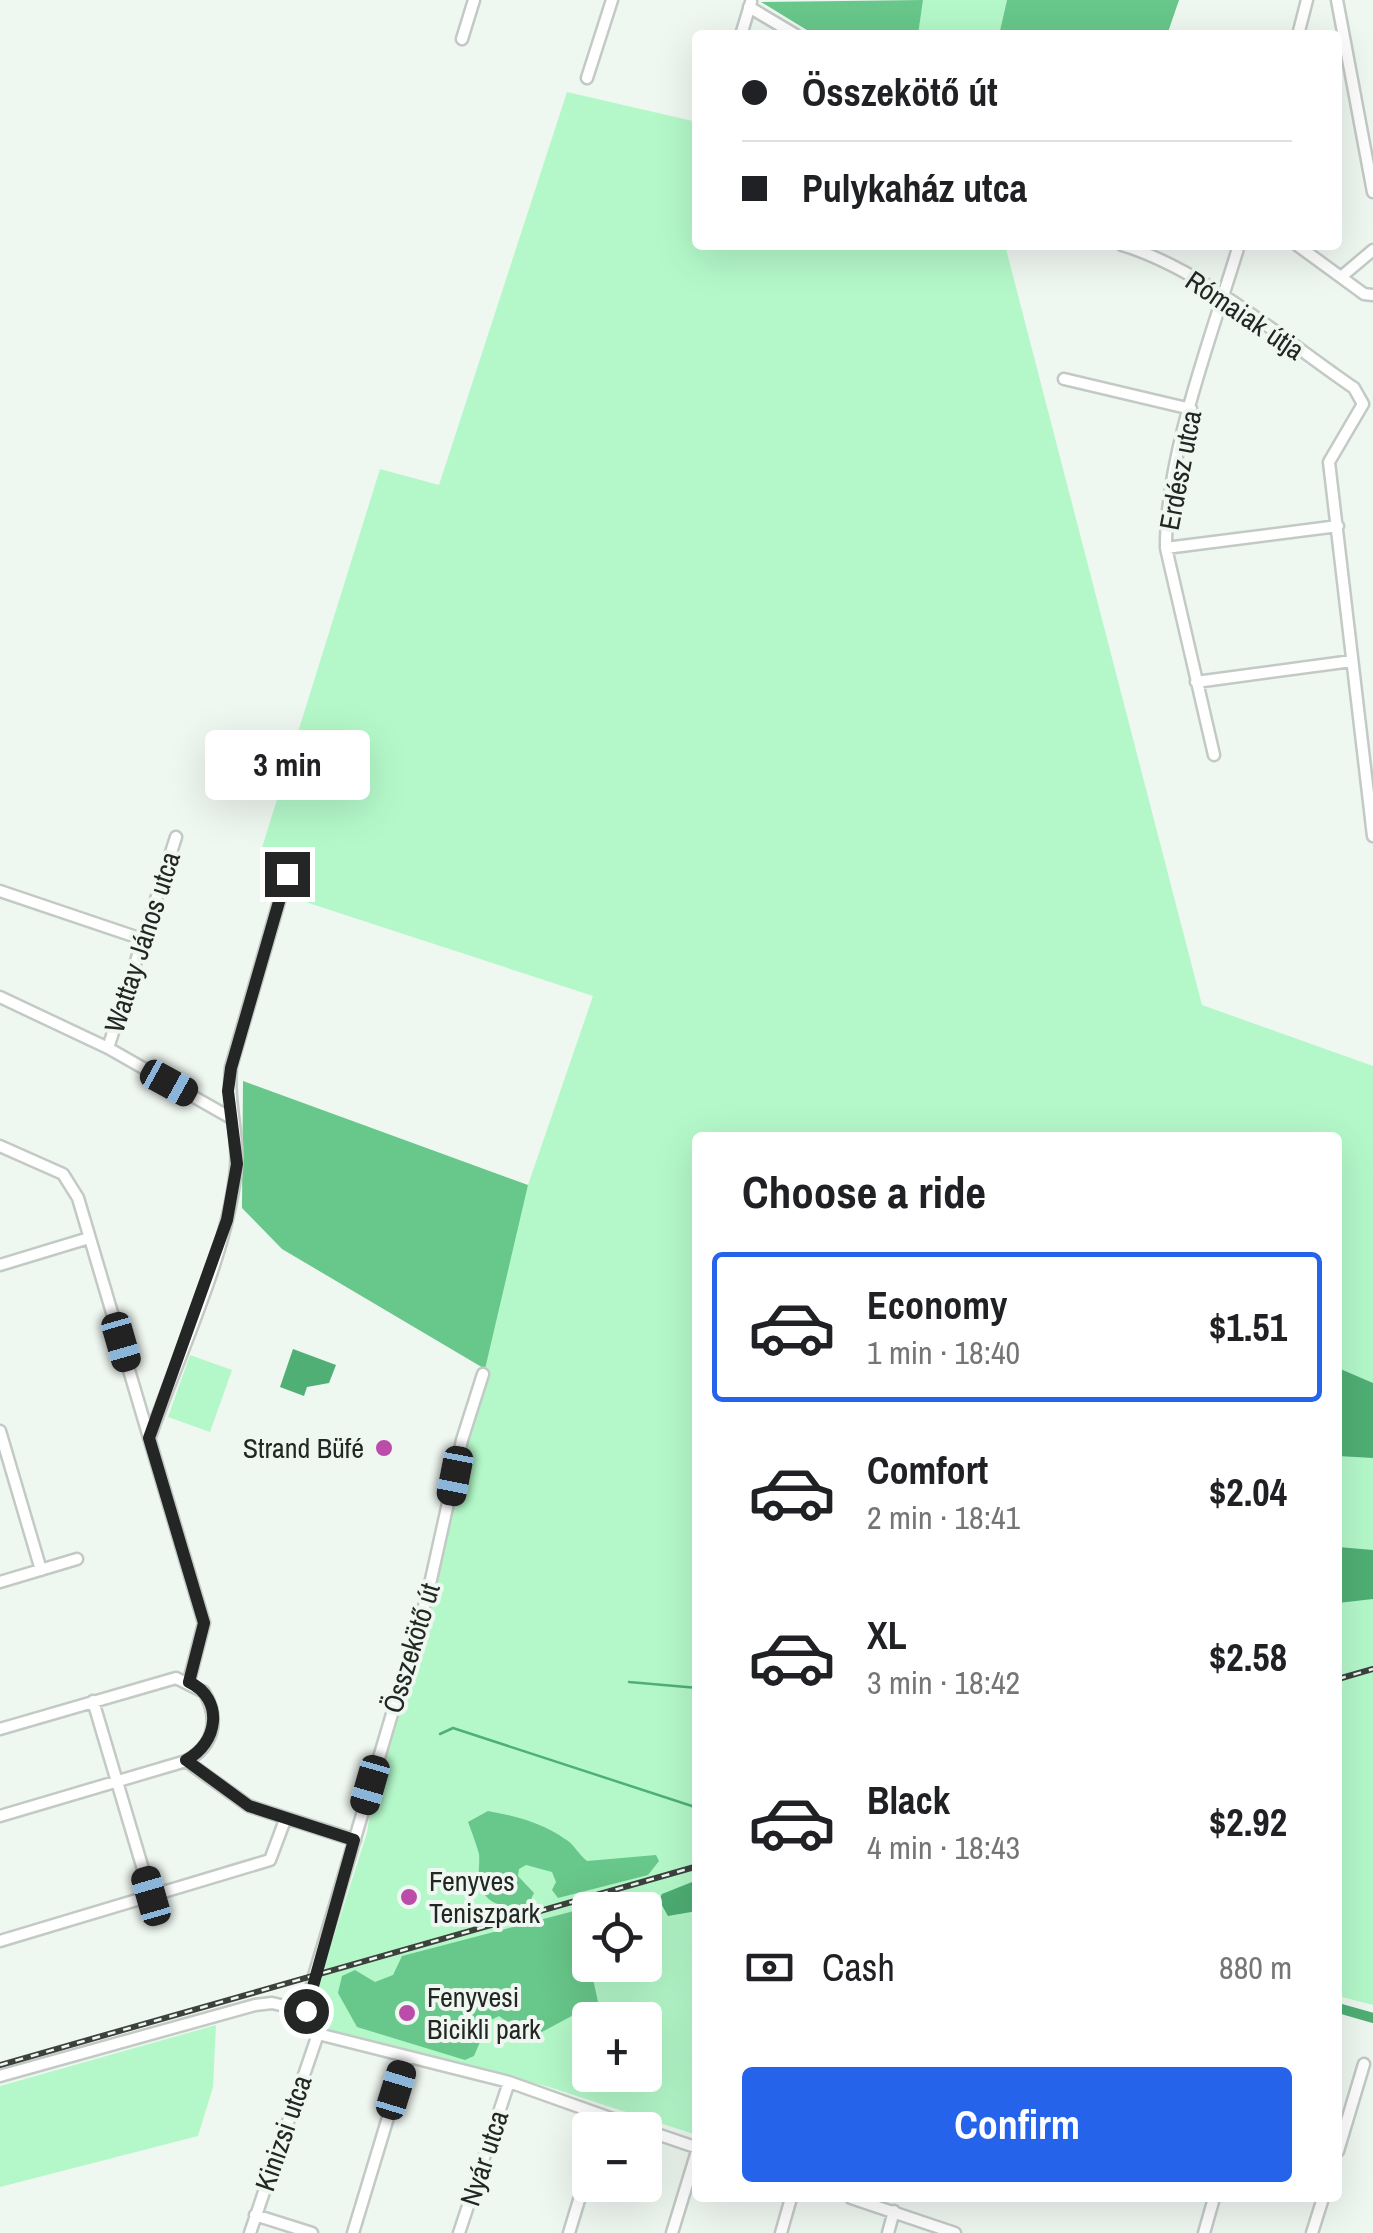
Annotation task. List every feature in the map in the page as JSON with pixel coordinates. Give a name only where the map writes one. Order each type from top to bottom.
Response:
[{"type":"street","points":[[462,39],[474,0]]},
{"type":"street","points":[[587,78],[612,0]]},
{"type":"street","points":[[1299,30],[1307,0]]},
{"type":"street","points":[[1337,0],[1373,192]]},
{"type":"street","points":[[742,30],[750,3],[789,30]]},
{"type":"street","name":"Rómaiak útja","points":[[1139,250],[1152,254],[1223,299],[1354,388],[1363,404],[1329,462],[1338,526]]},
{"type":"street","name":"Erdész utca","points":[[1214,755],[1166,548],[1165,517],[1191,409],[1238,250]]},
{"type":"street","points":[[1305,250],[1368,295]]},
{"type":"street","points":[[1341,277],[1373,250]]},
{"type":"street","points":[[1064,379],[1191,409]]},
{"type":"street","points":[[1166,548],[1338,526],[1373,836]]},
{"type":"street","points":[[1196,682],[1352,661]]},
{"type":"street","name":"Wattay János utca","points":[[108,1048],[176,836]]},
{"type":"street","points":[[149,1438],[227,1220],[237,1164],[231,1118],[231,1068],[287,874]]},
{"type":"street","points":[[0,891],[144,940]]},
{"type":"street","points":[[0,997],[108,1048],[231,1118]]},
{"type":"street","points":[[0,1146],[63,1174],[78,1198],[204,1623],[189,1682]]},
{"type":"street","points":[[0,1265],[89,1238]]},
{"type":"street","name":"Összekötő út","points":[[306,2011],[432,1578],[462,1440],[484,1374]]},
{"type":"street","points":[[0,1431],[41,1570]]},
{"type":"street","points":[[0,1582],[77,1559]]},
{"type":"street","points":[[0,1729],[158,1680],[189,1682],[204,1692],[214,1718],[207,1744],[186,1760],[0,1816]]},
{"type":"street","points":[[94,1701],[151,1896]]},
{"type":"street","points":[[186,1760],[249,1806],[354,1840]]},
{"type":"street","points":[[0,1941],[270,1860],[285,1820]]},
{"type":"street","points":[[0,2076],[272,2003],[306,2011],[318,2034],[509,2082],[593,2112]]},
{"type":"street","name":"Kinizsi utca","points":[[250,2233],[318,2034]]},
{"type":"street","points":[[353,2233],[406,2058]]},
{"type":"street","points":[[1342,2138],[1364,2064]]},
{"type":"street","name":"Nyár utca","points":[[459,2233],[509,2082]]},
{"type":"street","points":[[662,2136],[692,2146]]},
{"type":"street","points":[[672,2233],[692,2168]]},
{"type":"street","points":[[569,2233],[578,2202]]},
{"type":"street","points":[[781,2233],[790,2202]]},
{"type":"street","points":[[864,2202],[954,2233]]},
{"type":"street","points":[[1204,2233],[1213,2202]]},
{"type":"street","points":[[1312,2233],[1322,2202]]},
{"type":"street","points":[[888,2233],[894,2211]]},
{"type":"street","points":[[255,2216],[312,2233]]},
{"type":"shaded area","points":[[923,0],[1007,0],[1000,30],[919,30]]},
{"type":"shaded area","points":[[923,0],[919,30],[807,30],[761,2]]},
{"type":"shaded area","points":[[1007,0],[1179,0],[1169,30],[1000,30]]},
{"type":"shaded area","points":[[567,92],[692,121],[692,250],[1006,250],[1202,1005],[1373,1066],[1373,2005],[1342,1997],[1342,1132],[692,1132],[692,2133],[662,2124],[662,2112],[626,2112],[549,2087],[331,2031],[314,2012],[314,1998],[367,1833],[378,1757],[405,1673],[528,1185],[593,996],[284,895],[293,865],[260,854],[380,469],[439,485]]},
{"type":"shaded area","points":[[243,1081],[528,1185],[485,1369],[282,1249],[242,1208]]},
{"type":"shaded area","points":[[293,1349],[336,1365],[329,1383],[307,1387],[304,1396],[280,1387]]},
{"type":"shaded area","points":[[190,1355],[232,1370],[210,1432],[168,1417]]},
{"type":"shaded area","points":[[1342,1370],[1373,1383],[1373,1458],[1342,1456]]},
{"type":"shaded area","points":[[1342,1547],[1373,1550],[1373,1599],[1342,1603]]},
{"type":"shaded area","points":[[488,1811],[547,1829],[568,1841],[587,1861],[656,1855],[659,1861],[648,1875],[558,1898],[552,1890],[556,1882],[552,1872],[526,1865],[519,1869],[518,1876],[534,1893],[529,1903],[505,1906],[491,1900],[481,1888],[479,1854],[468,1822]]},
{"type":"shaded area","points":[[692,1882],[692,1912],[668,1916],[662,1894]]},
{"type":"shaded area","points":[[572,1912],[572,1982],[594,1982],[598,2002],[572,2002],[572,2016],[525,2041],[507,2037],[506,2021],[499,2016],[489,2021],[474,2056],[465,2060],[357,2027],[338,1993],[342,1976],[355,1970],[375,1982],[393,1975],[402,1956]]},
{"type":"shaded area","points":[[216,2025],[213,2087],[198,2136],[0,2187],[0,2086]]},
{"type":"waterway","points":[[629,1682],[692,1687]]},
{"type":"waterway","points":[[440,1734],[453,1728],[692,1806]]},
{"type":"waterway","points":[[1342,2009],[1373,2018]]},
{"type":"railway","points":[[1342,1678],[1373,1669]]},
{"type":"railway","points":[[0,2065],[692,1868]]},
{"type":"place","name":"Strand Büfé","points":[[384,1448]]},
{"type":"place","name":"Fenyves Teniszpark","points":[[409,1897]]},
{"type":"place","name":"Fenyvesi Bicikli park","points":[[407,2013]]},
{"type":"route","points":[[287,874],[231,1068],[228,1091],[237,1164],[227,1220],[149,1438],[204,1623],[189,1682],[199,1686],[208,1697],[213,1726],[207,1744],[186,1760],[249,1806],[354,1840],[306,2011]]}]
